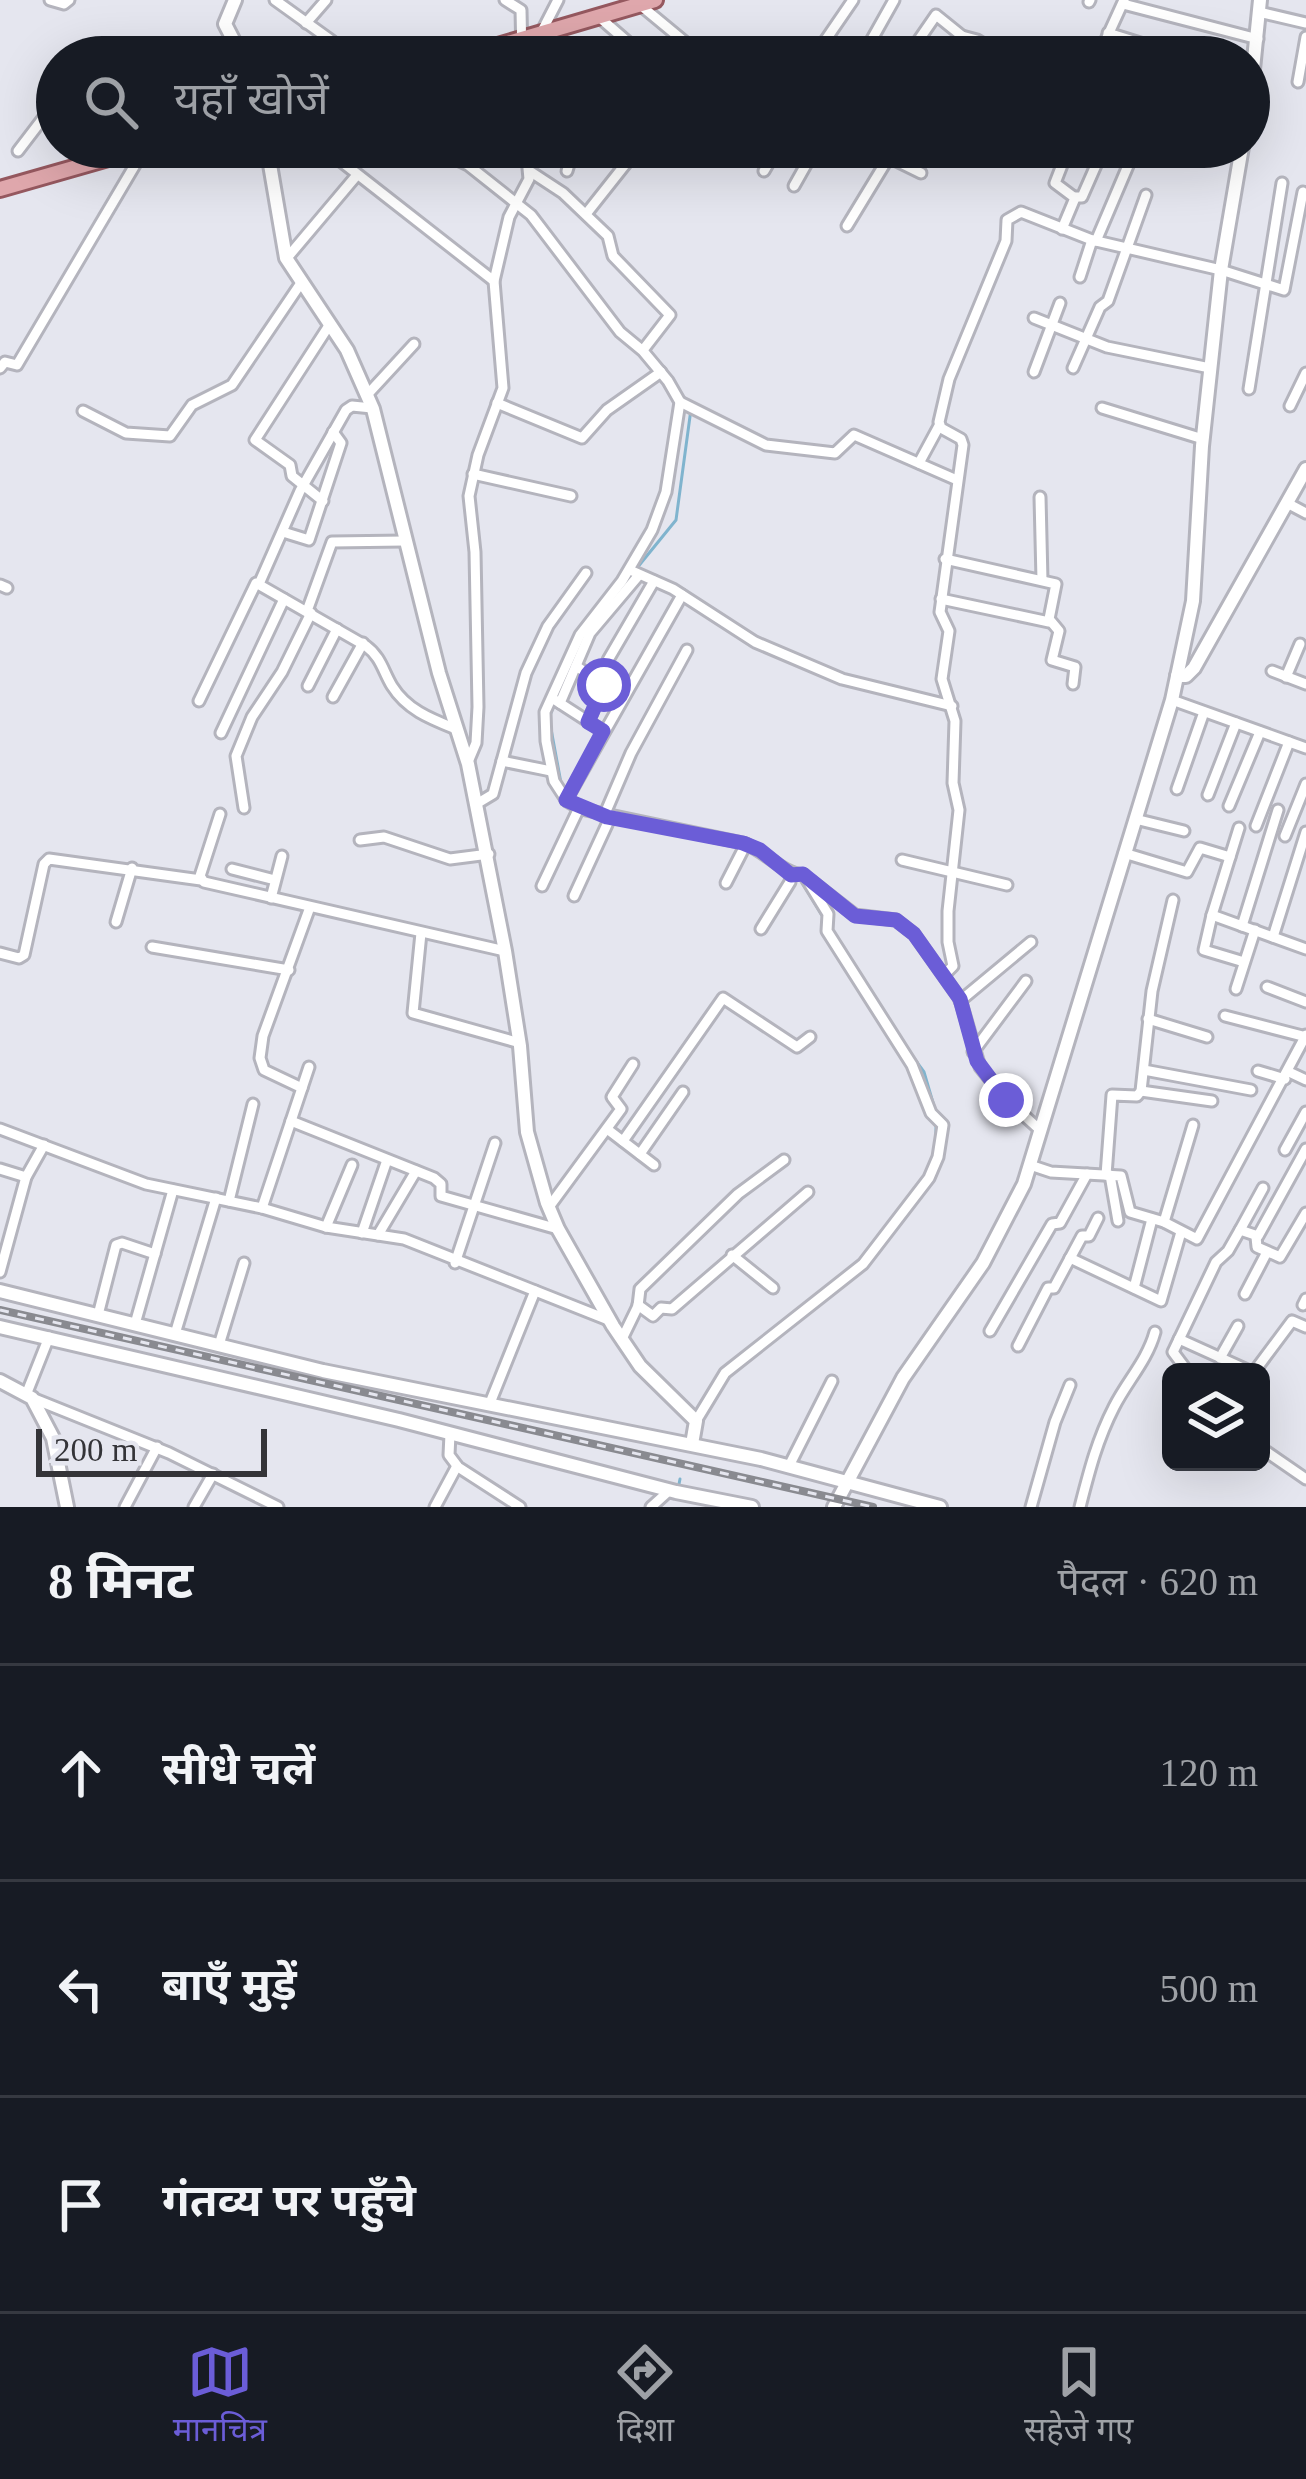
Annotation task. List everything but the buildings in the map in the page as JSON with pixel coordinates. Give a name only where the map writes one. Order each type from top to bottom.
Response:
[{"type":"main road","points":[[531,36],[647,2]]},
{"type":"main road","points":[[0,189],[73,168]]},
{"type":"street","points":[[50,0],[64,4],[69,0]]},
{"type":"street","points":[[232,36],[226,24],[235,0]]},
{"type":"street","points":[[274,0],[326,36]]},
{"type":"street","points":[[308,21],[326,0]]},
{"type":"street","points":[[506,0],[521,10],[524,36]]},
{"type":"street","points":[[541,33],[558,0]]},
{"type":"street","points":[[828,36],[853,0]]},
{"type":"street","points":[[874,36],[895,0]]},
{"type":"street","points":[[647,2],[682,36]]},
{"type":"street","points":[[1106,36],[1123,2],[1247,36]]},
{"type":"street","points":[[1258,36],[1260,6],[1306,22]]},
{"type":"street","points":[[921,36],[935,15],[962,36]]},
{"type":"street","points":[[598,16],[621,36]]},
{"type":"street","points":[[1108,32],[1120,36]]},
{"type":"street","points":[[1298,82],[1306,37]]},
{"type":"street","points":[[18,151],[36,127]]},
{"type":"street","points":[[0,368],[5,362],[19,363],[134,168]]},
{"type":"street","points":[[271,168],[286,258],[330,324],[370,401],[404,541],[468,762],[506,951],[527,1132],[549,1207],[610,1321],[640,1366],[696,1421]]},
{"type":"street","points":[[348,168],[494,281]]},
{"type":"street","points":[[472,168],[533,217],[620,332],[644,348],[684,403],[766,446],[835,453],[854,435],[957,479]]},
{"type":"street","points":[[468,762],[476,743],[478,706],[476,552],[470,507],[473,474],[503,382],[494,281],[530,168]]},
{"type":"street","points":[[586,214],[622,168]]},
{"type":"street","points":[[794,186],[804,168]]},
{"type":"street","points":[[848,226],[882,168]]},
{"type":"street","points":[[914,168],[921,173]]},
{"type":"street","points":[[1061,168],[1054,185],[1076,197],[1082,197],[1095,168]]},
{"type":"street","points":[[1080,277],[1127,168]]},
{"type":"street","points":[[834,1507],[903,1378],[1005,1226],[1030,1165],[1172,700],[1193,601],[1210,368],[1238,168]]},
{"type":"street","points":[[531,172],[554,186],[608,236],[613,256],[670,315],[644,348]]},
{"type":"street","points":[[286,258],[357,176]]},
{"type":"street","points":[[1249,389],[1282,183]]},
{"type":"street","points":[[919,463],[939,426],[949,379],[1001,254],[1007,220],[1021,212],[1094,240],[1284,290],[1304,192]]},
{"type":"street","points":[[1073,368],[1100,307],[1108,301],[1146,196]]},
{"type":"street","points":[[1062,229],[1076,197]]},
{"type":"street","points":[[83,411],[126,434],[170,436],[192,405],[232,385],[301,284]]},
{"type":"street","points":[[1034,372],[1060,303]]},
{"type":"street","points":[[1034,318],[1120,351],[1210,368]]},
{"type":"street","points":[[323,501],[292,476],[290,465],[255,440],[330,324]]},
{"type":"street","points":[[259,584],[302,486],[333,432],[350,407],[370,401],[414,344]]},
{"type":"street","points":[[497,403],[582,438],[607,410],[662,372]]},
{"type":"street","points":[[1290,406],[1306,373]]},
{"type":"street","points":[[556,700],[590,634],[634,573],[666,492],[684,403]]},
{"type":"street","points":[[1102,408],[1203,440]]},
{"type":"street","points":[[939,426],[962,442],[940,614],[949,631],[942,679],[956,725],[953,783],[960,814],[947,933],[953,965],[944,975]]},
{"type":"street","points":[[283,532],[308,541],[341,443],[333,432]]},
{"type":"street","points":[[1177,676],[1186,676],[1194,668],[1305,471]]},
{"type":"street","points":[[473,474],[571,496]]},
{"type":"street","points":[[1040,497],[1042,580]]},
{"type":"street","points":[[1288,503],[1306,513]]},
{"type":"street","points":[[244,808],[236,756],[309,612],[332,542],[404,541]]},
{"type":"street","points":[[945,559],[1057,586],[1049,622]]},
{"type":"street","points":[[478,803],[491,797],[526,673],[548,626],[586,572]]},
{"type":"street","points":[[634,573],[682,595],[755,642],[842,680],[952,706]]},
{"type":"street","points":[[634,573],[583,631],[544,725],[551,771],[567,798],[579,808],[746,844],[855,916],[901,923],[914,934],[960,1001],[973,1052],[1006,1100],[1040,1130]]},
{"type":"street","points":[[608,660],[654,581]]},
{"type":"street","points":[[199,700],[253,585],[259,584],[362,643],[379,657],[392,687],[412,709],[456,729]]},
{"type":"street","points":[[567,798],[682,595]]},
{"type":"street","points":[[221,733],[284,599]]},
{"type":"street","points":[[941,599],[1049,622],[1059,631],[1052,661],[1075,667],[1073,684]]},
{"type":"street","points":[[308,686],[337,629]]},
{"type":"street","points":[[333,697],[362,643]]},
{"type":"street","points":[[1286,676],[1300,644]]},
{"type":"street","points":[[574,896],[606,814],[687,650]]},
{"type":"street","points":[[576,666],[604,685],[588,722]]},
{"type":"street","points":[[1272,671],[1306,684]]},
{"type":"street","points":[[245,680],[268,693]]},
{"type":"street","points":[[556,700],[603,731]]},
{"type":"street","points":[[1172,700],[1306,748]]},
{"type":"street","points":[[1177,789],[1204,712]]},
{"type":"street","points":[[1208,795],[1236,723]]},
{"type":"street","points":[[1229,806],[1260,732]]},
{"type":"street","points":[[1256,826],[1289,742]]},
{"type":"street","points":[[502,761],[551,771]]},
{"type":"street","points":[[1285,836],[1306,784]]},
{"type":"street","points":[[542,886],[579,808]]},
{"type":"street","points":[[1243,926],[1278,810]]},
{"type":"street","points":[[201,880],[220,814]]},
{"type":"street","points":[[1135,819],[1184,831]]},
{"type":"street","points":[[1273,937],[1306,828],[1291,819]]},
{"type":"street","points":[[1239,828],[1204,950],[1244,962]]},
{"type":"street","points":[[360,840],[383,836],[449,859],[489,854]]},
{"type":"street","points":[[725,884],[746,844]]},
{"type":"street","points":[[1124,854],[1187,872],[1200,848],[1230,857]]},
{"type":"street","points":[[271,898],[282,856]]},
{"type":"street","points":[[902,860],[1007,885]]},
{"type":"street","points":[[0,953],[24,955],[45,861],[201,880],[506,951]]},
{"type":"street","points":[[116,922],[131,868]]},
{"type":"street","points":[[232,869],[275,880]]},
{"type":"street","points":[[1293,872],[1306,875]]},
{"type":"street","points":[[692,1444],[696,1421],[725,1373],[863,1264],[929,1178],[941,1142],[943,1125],[912,1064],[826,921],[826,909],[797,876]]},
{"type":"street","points":[[761,929],[797,876]]},
{"type":"street","points":[[1118,1221],[1108,1175],[1112,1095],[1137,1096],[1142,1091],[1148,1019],[1173,900]]},
{"type":"street","points":[[302,1088],[260,1064],[263,1036],[310,907]]},
{"type":"street","points":[[1213,915],[1305,944]]},
{"type":"street","points":[[1236,989],[1255,930]]},
{"type":"street","points":[[421,933],[413,1013],[520,1043]]},
{"type":"street","points":[[960,1001],[1031,942]]},
{"type":"street","points":[[152,947],[289,970]]},
{"type":"street","points":[[973,1052],[1026,981]]},
{"type":"street","points":[[1267,987],[1306,1002]]},
{"type":"street","points":[[623,1141],[723,998],[797,1047],[810,1037]]},
{"type":"street","points":[[1030,1165],[1051,1172],[1124,1180],[1129,1210],[1198,1238],[1306,1036],[1225,1016]]},
{"type":"street","points":[[1148,1019],[1207,1037]]},
{"type":"street","points":[[549,1207],[621,1108],[612,1097],[633,1064]]},
{"type":"street","points":[[262,1208],[309,1067]]},
{"type":"street","points":[[1144,1070],[1250,1090]]},
{"type":"street","points":[[1258,1071],[1306,1080]]},
{"type":"street","points":[[1142,1091],[1212,1101]]},
{"type":"street","points":[[640,1154],[683,1092]]},
{"type":"street","points":[[229,1201],[253,1104]]},
{"type":"street","points":[[1285,1150],[1306,1112]]},
{"type":"street","points":[[291,1121],[441,1183],[440,1196],[558,1229]]},
{"type":"street","points":[[1134,1288],[1192,1125]]},
{"type":"street","points":[[0,1129],[173,1190],[262,1208],[326,1228],[410,1241],[610,1321]]},
{"type":"street","points":[[607,1130],[654,1165]]},
{"type":"street","points":[[454,1262],[495,1142]]},
{"type":"street","points":[[0,1272],[26,1177],[44,1145]]},
{"type":"street","points":[[1306,1149],[1255,1245],[1281,1257],[1306,1213]]},
{"type":"street","points":[[362,1233],[387,1160]]},
{"type":"street","points":[[622,1339],[640,1289],[738,1194],[784,1160]]},
{"type":"street","points":[[326,1228],[352,1165]]},
{"type":"street","points":[[0,1169],[26,1177]]},
{"type":"street","points":[[378,1235],[416,1171]]},
{"type":"street","points":[[990,1330],[1052,1223],[1060,1223],[1088,1174]]},
{"type":"street","points":[[1180,1363],[1173,1354],[1179,1339],[1218,1258],[1228,1251],[1263,1188]]},
{"type":"street","points":[[135,1324],[173,1190]]},
{"type":"street","points":[[638,1305],[653,1316],[661,1308],[672,1309],[808,1192]]},
{"type":"street","points":[[175,1334],[216,1198]]},
{"type":"street","points":[[1018,1346],[1098,1218]]},
{"type":"street","points":[[1240,1230],[1256,1238]]},
{"type":"street","points":[[1070,1258],[1162,1301],[1181,1232]]},
{"type":"street","points":[[98,1315],[116,1245],[155,1254]]},
{"type":"street","points":[[1245,1294],[1267,1252]]},
{"type":"street","points":[[732,1256],[773,1288]]},
{"type":"street","points":[[219,1345],[244,1263]]},
{"type":"street","points":[[490,1403],[535,1291]]},
{"type":"street","points":[[0,1292],[323,1371],[789,1466],[940,1507]]},
{"type":"street","points":[[1005,1305],[1032,1318]]},
{"type":"street","points":[[1260,1363],[1292,1321],[1306,1327]]},
{"type":"street","points":[[1220,1358],[1238,1325]]},
{"type":"street","points":[[0,1327],[752,1507]]},
{"type":"street","points":[[1080,1507],[1097,1442],[1149,1352],[1155,1331]]},
{"type":"street","points":[[49,1337],[29,1397],[52,1438],[67,1507]]},
{"type":"street","points":[[1179,1339],[1232,1363]]},
{"type":"street","points":[[0,1381],[157,1447],[278,1507]]},
{"type":"street","points":[[789,1466],[832,1381]]},
{"type":"street","points":[[1031,1507],[1070,1385]]},
{"type":"street","points":[[450,1434],[449,1456],[457,1466],[520,1507]]},
{"type":"street","points":[[124,1507],[157,1447]]},
{"type":"street","points":[[1270,1454],[1306,1479]]},
{"type":"street","points":[[435,1507],[457,1466]]},
{"type":"street","points":[[194,1507],[213,1474]]},
{"type":"street","points":[[651,1507],[673,1491]]},
{"type":"street","points":[[673,1491],[689,1507]]},
{"type":"waterway","points":[[649,351],[669,376]]},
{"type":"waterway","points":[[628,579],[676,520],[691,409]]},
{"type":"waterway","points":[[554,705],[549,718],[561,783]]},
{"type":"waterway","points":[[773,856],[790,867]]},
{"type":"waterway","points":[[800,879],[823,917]]},
{"type":"waterway","points":[[880,1006],[891,1023]]},
{"type":"waterway","points":[[905,1046],[924,1072],[936,1113]]},
{"type":"waterway","points":[[936,1123],[936,1143]]},
{"type":"waterway","points":[[858,1262],[911,1194]]},
{"type":"waterway","points":[[697,1411],[713,1384]]},
{"type":"waterway","points":[[679,1484],[680,1479]]},
{"type":"railway","points":[[0,1310],[873,1507]]},
{"type":"route","points":[[604,685],[588,722],[603,731],[566,800],[607,817],[754,847],[791,875],[803,874],[855,916],[901,923],[960,999],[977,1061],[1006,1100]]}]
